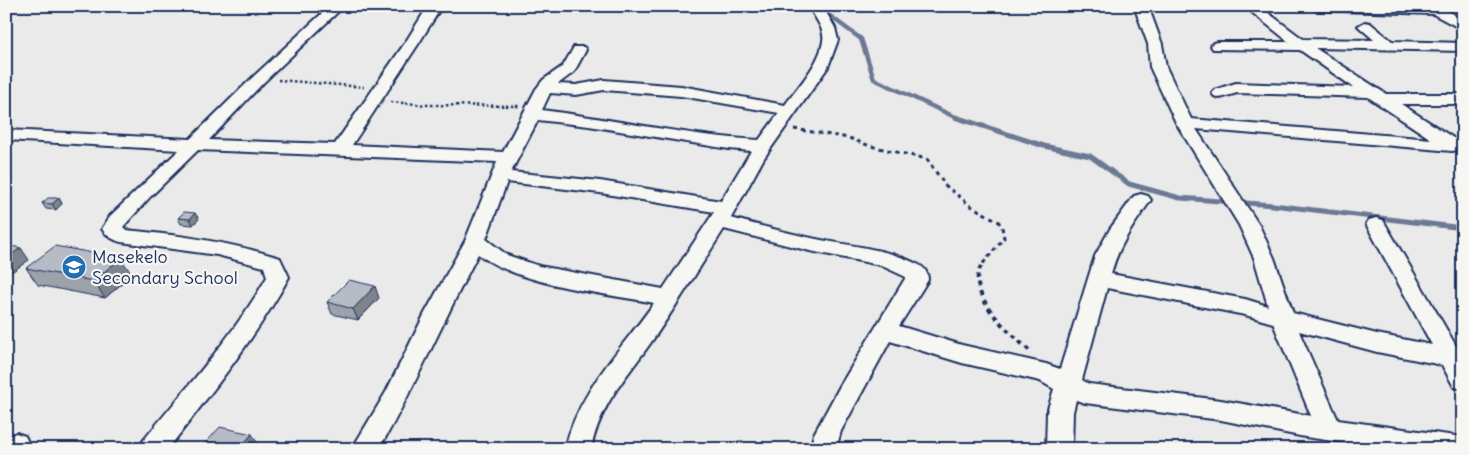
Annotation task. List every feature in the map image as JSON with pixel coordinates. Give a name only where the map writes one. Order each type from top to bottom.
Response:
[{"type":"street","points":[[152,449],[221,364],[268,296],[278,277],[273,262],[247,254],[208,245],[121,236],[112,229],[116,220],[127,209],[259,79],[338,6]]},
{"type":"street","points":[[340,151],[381,88],[414,43],[435,6]]},
{"type":"street","points":[[583,448],[582,430],[589,412],[615,371],[646,332],[669,298],[764,146],[813,79],[831,44],[831,35],[819,12],[821,6]]},
{"type":"street","points":[[1140,6],[1155,44],[1158,67],[1184,123],[1249,225],[1264,258],[1289,336],[1329,428]]},
{"type":"street","points":[[1250,6],[1301,45],[1458,150]]},
{"type":"street","points":[[1315,6],[1432,8],[1463,26]]},
{"type":"street","points":[[1365,26],[1388,45]]},
{"type":"street","points":[[1218,46],[1388,45],[1463,47]]},
{"type":"street","points":[[365,449],[396,397],[452,282],[475,241],[500,176],[533,110],[545,88],[569,69],[579,50]]},
{"type":"street","points":[[545,88],[576,90],[604,85],[673,90],[730,98],[783,118]]},
{"type":"street","points":[[1220,92],[1236,88],[1463,99]]},
{"type":"street","points":[[533,110],[729,144],[764,146]]},
{"type":"street","points":[[1184,123],[1458,150]]},
{"type":"street","points":[[6,135],[110,142],[472,155],[509,158]]},
{"type":"street","points":[[500,176],[600,187],[723,214],[812,245],[871,257],[914,270],[917,274],[917,280],[884,330],[829,431],[823,449]]},
{"type":"street","points":[[1059,449],[1060,412],[1105,256],[1117,234],[1141,200]]},
{"type":"street","points":[[1376,224],[1458,369]]},
{"type":"street","points":[[475,241],[500,260],[536,273],[669,298]]},
{"type":"street","points":[[1099,278],[1209,298],[1377,343],[1458,369]]},
{"type":"street","points":[[884,330],[962,354],[1046,373],[1078,391],[1096,396],[1220,410],[1289,424],[1329,428],[1463,448]]},
{"type":"path","points":[[259,79],[381,88],[384,90],[385,100],[395,103],[533,110]]},
{"type":"path","points":[[783,118],[870,146],[927,159],[945,185],[971,206],[996,219],[1002,227],[1004,238],[982,264],[976,279],[978,290],[989,309],[1005,328],[1034,354]]},
{"type":"building","points":[[48,198],[59,198],[52,204],[42,203]]},
{"type":"building","points":[[184,212],[195,213],[190,219],[178,218]]},
{"type":"building","points":[[6,245],[21,248],[6,258]]},
{"type":"building","points":[[55,246],[121,258],[93,281],[26,268]]},
{"type":"building","points":[[349,280],[375,286],[353,309],[327,302]]},
{"type":"building","points":[[220,427],[252,434],[239,449],[200,449]]},
{"type":"waterway","points":[[803,6],[830,16],[861,39],[874,79],[957,118]]},
{"type":"waterway","points":[[955,117],[1044,146],[1090,156],[1129,184],[1180,198],[1273,205],[1463,228]]},
{"type":"place","name":"Masekelo Secondary School","points":[[74,267]]}]
